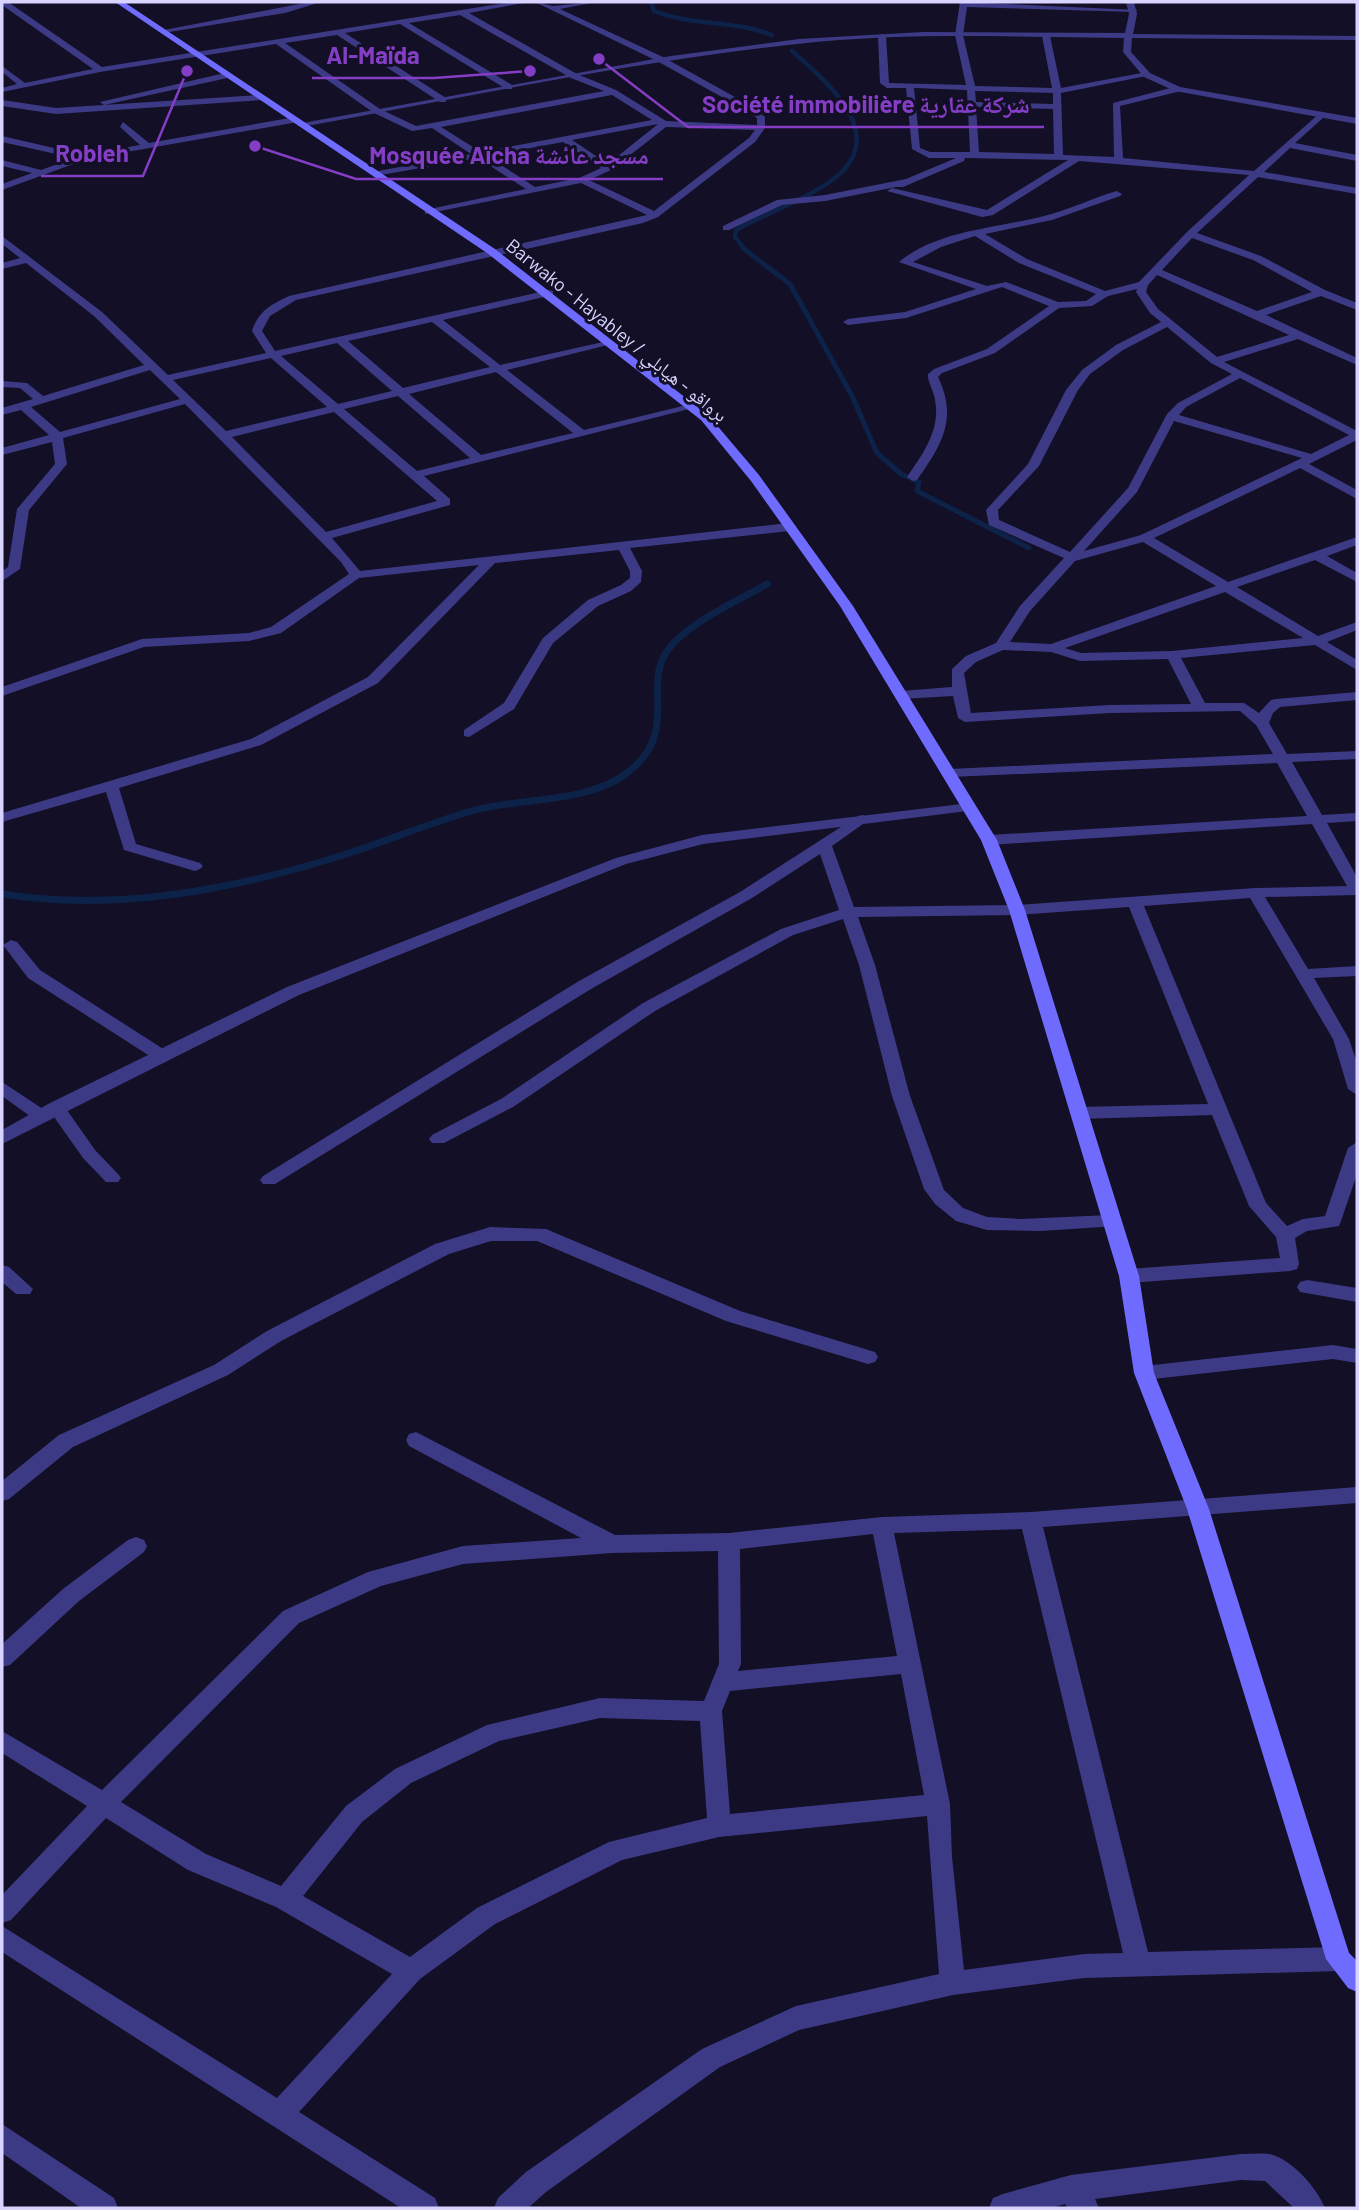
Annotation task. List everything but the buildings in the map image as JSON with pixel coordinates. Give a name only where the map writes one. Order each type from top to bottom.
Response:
[{"type":"main road","name":"Barwako - Hayabley / برواقو - هيابلي","points":[[119,2],[378,174],[428,212],[491,251],[549,293],[691,407],[715,427],[738,455],[846,606],[989,840],[1017,910],[1129,1276],[1144,1373],[1198,1509],[1339,1959]]},
{"type":"main road","points":[[1339,1959],[1357,1980]]},
{"type":"street","points":[[3,2],[100,71]]},
{"type":"street","points":[[163,31],[317,2]]},
{"type":"street","points":[[2,90],[198,54],[525,2]]},
{"type":"street","points":[[322,537],[446,502],[272,355],[257,331],[259,321],[267,312],[293,298],[654,215],[752,140],[761,128],[761,117],[750,109],[660,59],[539,2]]},
{"type":"street","points":[[552,8],[592,2]]},
{"type":"street","points":[[975,155],[971,88],[959,35],[963,3],[1133,4],[1126,37],[1127,52],[1147,75],[1178,89],[1320,116],[1355,118]]},
{"type":"street","points":[[461,12],[574,76],[613,92],[662,122]]},
{"type":"street","points":[[402,22],[509,88]]},
{"type":"street","points":[[338,32],[443,100]]},
{"type":"street","points":[[2,187],[85,157],[443,100],[660,59],[785,42],[959,35],[1357,38]]},
{"type":"street","points":[[882,36],[884,83],[910,87],[1057,91],[1147,75]]},
{"type":"street","points":[[1046,36],[1057,91],[1059,158]]},
{"type":"street","points":[[278,42],[377,111],[415,129],[613,92]]},
{"type":"street","points":[[2,68],[23,85]]},
{"type":"street","points":[[88,110],[125,96],[229,75]]},
{"type":"street","points":[[910,87],[916,149],[929,155],[1119,161],[1258,173],[1357,191]]},
{"type":"street","points":[[1119,161],[1116,105],[1178,89]]},
{"type":"street","points":[[2,103],[56,111],[260,98]]},
{"type":"street","points":[[971,104],[1058,107]]},
{"type":"street","points":[[1320,116],[1190,234],[1143,284],[1141,292],[1168,322],[1215,361],[1357,436]]},
{"type":"street","points":[[378,174],[662,122],[761,128]]},
{"type":"street","points":[[428,212],[582,180],[608,168],[662,122]]},
{"type":"street","points":[[122,125],[146,146]]},
{"type":"street","points":[[434,126],[534,190]]},
{"type":"street","points":[[2,139],[85,157]]},
{"type":"street","points":[[564,139],[608,168]]},
{"type":"street","points":[[1289,145],[1357,158]]},
{"type":"street","points":[[975,155],[909,181],[892,191],[982,214],[990,213],[1076,159]]},
{"type":"street","points":[[2,163],[40,172]]},
{"type":"street","points":[[582,180],[654,215]]},
{"type":"street","points":[[726,228],[780,202],[825,198],[909,181]]},
{"type":"street","points":[[984,288],[904,262],[938,245],[976,233],[1049,218],[1117,194]]},
{"type":"street","points":[[976,233],[1023,261],[1104,294]]},
{"type":"street","points":[[1190,234],[1257,258],[1321,292],[1357,307]]},
{"type":"street","points":[[2,239],[98,314],[224,435],[346,560],[356,575]]},
{"type":"street","points":[[2,266],[29,260]]},
{"type":"street","points":[[1154,271],[1357,362]]},
{"type":"street","points":[[848,322],[906,315],[1002,284],[1057,305],[1087,304],[1104,294],[1143,284]]},
{"type":"street","points":[[1257,315],[1321,292]]},
{"type":"street","points":[[164,379],[549,293]]},
{"type":"street","points":[[913,477],[927,458],[943,424],[943,405],[932,376],[938,371],[991,351],[1057,305]]},
{"type":"street","points":[[435,319],[582,434]]},
{"type":"street","points":[[1168,322],[1107,357],[1081,377],[1039,457],[1023,480],[999,498],[992,510],[993,522],[1073,558],[1145,538],[1357,436]]},
{"type":"street","points":[[1215,361],[1299,335]]},
{"type":"street","points":[[341,341],[478,459]]},
{"type":"street","points":[[224,435],[608,342]]},
{"type":"street","points":[[2,412],[151,366]]},
{"type":"street","points":[[1001,646],[1025,609],[1133,489],[1171,416],[1182,405],[1238,375]]},
{"type":"street","points":[[2,384],[23,385],[41,400]]},
{"type":"street","points":[[2,452],[187,400]]},
{"type":"street","points":[[2,577],[14,569],[23,509],[61,464],[57,436],[23,406]]},
{"type":"street","points":[[415,475],[691,407]]},
{"type":"street","points":[[1171,416],[1314,458]]},
{"type":"street","points":[[1301,464],[1357,495]]},
{"type":"street","points":[[2,692],[142,643],[249,637],[276,630],[356,575],[789,527]]},
{"type":"street","points":[[1145,538],[1227,585],[1357,666]]},
{"type":"street","points":[[1052,648],[1357,541]]},
{"type":"street","points":[[469,733],[509,706],[548,641],[593,603],[626,589],[636,579],[636,571],[623,546]]},
{"type":"street","points":[[1316,555],[1357,578]]},
{"type":"street","points":[[2,818],[256,742],[373,680],[490,561]]},
{"type":"street","points":[[438,1139],[507,1103],[649,1007],[787,932],[848,912],[1017,910],[1255,893],[1357,890],[1262,723],[1244,707],[1199,705],[965,718],[957,672],[971,659],[1001,646],[1052,648],[1080,657],[1172,655],[1317,641],[1357,626]]},
{"type":"street","points":[[1172,655],[1199,705]]},
{"type":"street","points":[[901,695],[959,691]]},
{"type":"street","points":[[1262,723],[1267,711],[1276,703],[1357,696]]},
{"type":"street","points":[[950,773],[1357,755]]},
{"type":"street","points":[[111,785],[129,848],[195,866]]},
{"type":"street","points":[[2,1138],[48,1111],[293,991],[621,861],[715,838],[970,807]]},
{"type":"street","points":[[989,840],[1357,817]]},
{"type":"street","points":[[269,1180],[585,985],[746,895],[863,819]]},
{"type":"street","points":[[824,844],[867,965],[901,1096],[933,1189],[942,1201],[954,1212],[984,1223],[1110,1221]]},
{"type":"street","points":[[1255,893],[1341,1039],[1357,1088]]},
{"type":"street","points":[[1129,1276],[1290,1264],[1285,1235],[1258,1206],[1135,902]]},
{"type":"street","points":[[11,945],[34,974],[162,1056]]},
{"type":"street","points":[[1304,974],[1357,971]]},
{"type":"street","points":[[2,1088],[48,1111],[112,1178]]},
{"type":"street","points":[[1079,1113],[1219,1109]]},
{"type":"street","points":[[1285,1235],[1303,1225],[1332,1221],[1357,1147]]},
{"type":"street","points":[[2,1493],[66,1441],[221,1370],[274,1336],[442,1249],[489,1234],[539,1234],[733,1316],[868,1357]]},
{"type":"street","points":[[2,1272],[23,1289]]},
{"type":"street","points":[[1307,1287],[1357,1295]]},
{"type":"street","points":[[1144,1373],[1333,1352],[1357,1356]]},
{"type":"street","points":[[416,1440],[612,1544]]},
{"type":"street","points":[[2,1912],[104,1804],[291,1617],[376,1578],[463,1555],[612,1544],[729,1542],[882,1525],[1031,1520],[1198,1509],[1357,1494]]},
{"type":"street","points":[[1031,1520],[1138,1963]]},
{"type":"street","points":[[882,1525],[938,1804],[940,1857],[953,1983]]},
{"type":"street","points":[[719,1826],[711,1711],[730,1664],[729,1542]]},
{"type":"street","points":[[2,1658],[71,1595],[136,1546]]},
{"type":"street","points":[[723,1682],[908,1664]]},
{"type":"street","points":[[285,1899],[354,1814],[404,1776],[495,1732],[600,1708],[711,1711]]},
{"type":"street","points":[[2,1741],[197,1862],[285,1899],[411,1971]]},
{"type":"street","points":[[279,2115],[411,1971],[486,1916],[618,1850],[719,1826],[938,1804]]},
{"type":"street","points":[[2,1938],[425,2208]]},
{"type":"street","points":[[508,2208],[536,2182],[711,2058],[796,2018],[953,1983],[1084,1966],[1339,1959]]},
{"type":"street","points":[[2,2137],[104,2208]]},
{"type":"street","points":[[1003,2208],[1078,2199],[1241,2167],[1270,2168],[1294,2187],[1311,2208]]},
{"type":"waterway","points":[[651,2],[654,11],[668,16],[743,27],[772,35]]},
{"type":"waterway","points":[[745,249],[735,237],[736,230],[828,183],[847,166],[856,149],[856,131],[838,96],[792,51]]},
{"type":"waterway","points":[[745,249],[790,284],[852,396],[877,453],[901,474],[919,482],[917,491],[1029,548]]},
{"type":"waterway","points":[[2,894],[45,899],[130,899],[215,888],[340,856],[475,810],[557,798],[597,788],[632,769],[645,755],[653,740],[657,726],[659,669],[672,645],[711,615],[767,584]]},
{"type":"place","name":"Société immobilière شركة عقارية","points":[[599,59]]},
{"type":"place","name":"Robleh","points":[[187,71]]},
{"type":"place","name":"Al-Maïda","points":[[530,71]]},
{"type":"place","name":"Mosquée Aïcha مسجد عائشة","points":[[255,146]]}]
